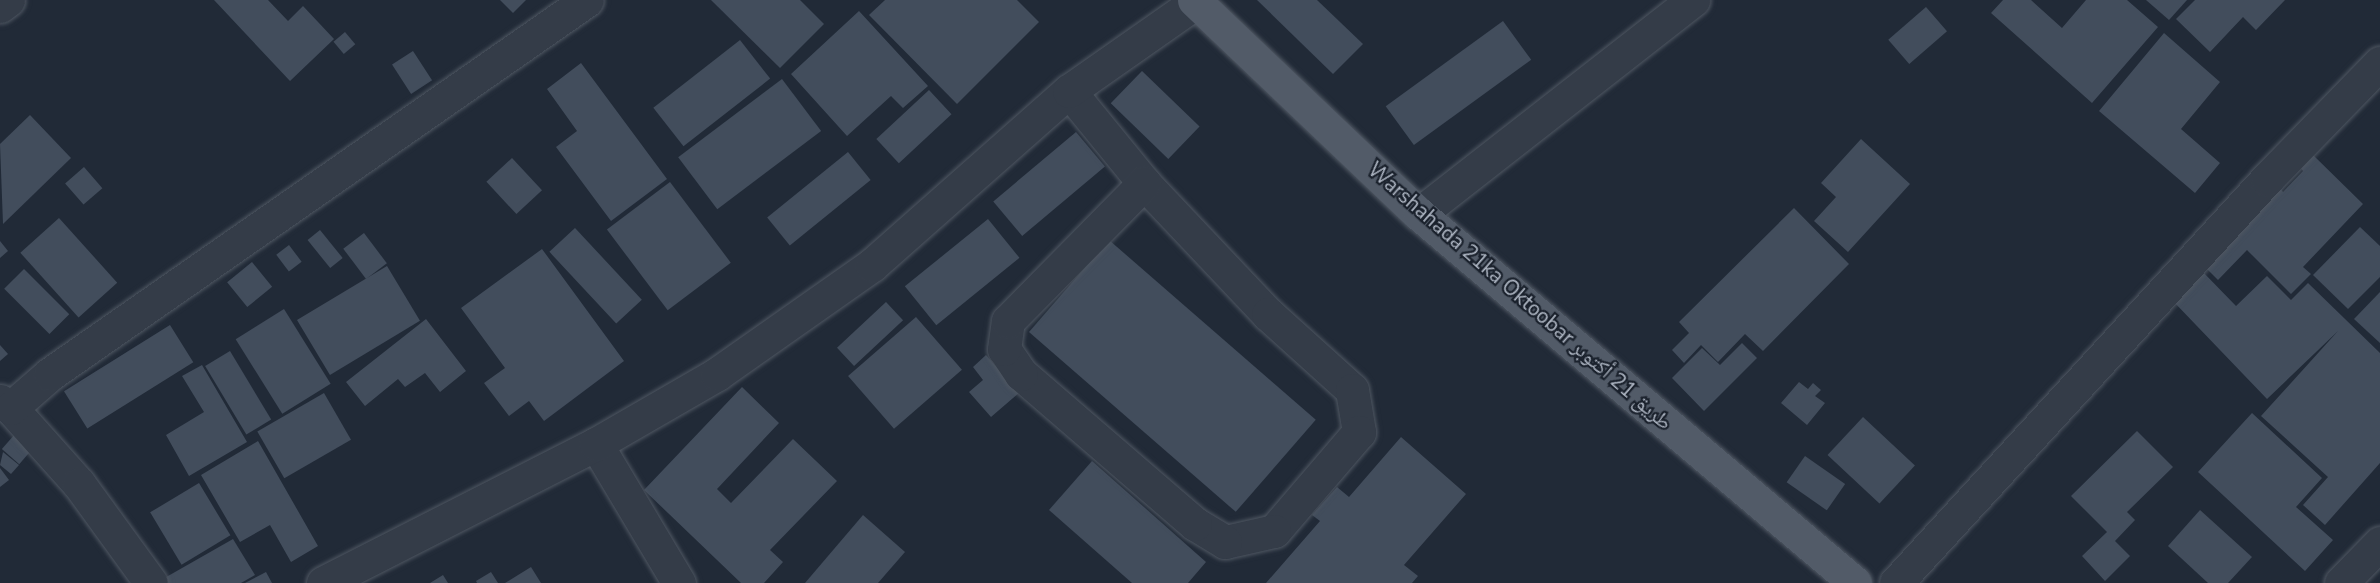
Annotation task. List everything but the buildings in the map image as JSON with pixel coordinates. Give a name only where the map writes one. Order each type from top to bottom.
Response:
[{"type":"main road","name":"Warshahada 21ka Oktoobar طريق 21 أكتوبر","points":[[1195,1],[1419,214],[1855,583]]},
{"type":"street","points":[[0,6],[8,0]]},
{"type":"street","points":[[150,583],[80,484],[6,404],[587,0]]},
{"type":"street","points":[[1419,214],[1693,0]]},
{"type":"street","points":[[323,583],[596,444],[717,374],[872,265],[1070,91],[1195,1]]},
{"type":"street","points":[[1896,583],[2267,179],[2380,63]]},
{"type":"street","points":[[1070,91],[1144,183],[1268,314],[1352,390],[1359,432],[1274,531],[1225,542],[1195,524],[1021,374],[1004,349],[1008,321],[1144,183]]},
{"type":"street","points":[[596,444],[679,583]]},
{"type":"street","points":[[2341,583],[2380,543]]}]
